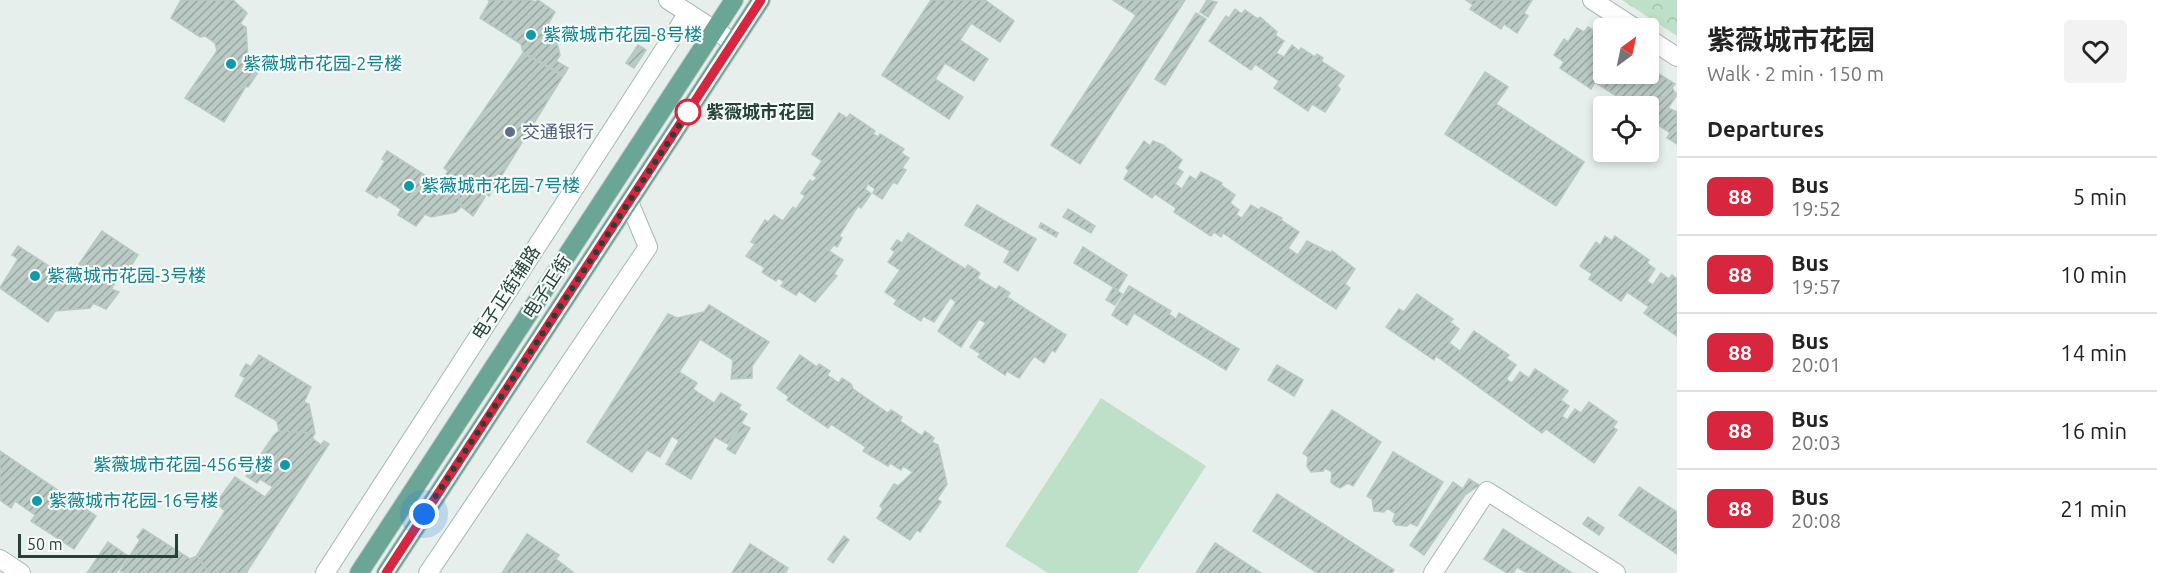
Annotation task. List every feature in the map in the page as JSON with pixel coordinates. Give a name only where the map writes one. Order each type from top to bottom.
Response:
[{"type":"main road","name":"电子正街","points":[[359,573],[734,0]]},
{"type":"main road","name":"电子正街","points":[[386,573],[761,0]]},
{"type":"street","points":[[668,0],[733,42]]},
{"type":"street","points":[[1592,0],[1620,18]]},
{"type":"street","name":"电子正街辅路","points":[[325,573],[688,13]]},
{"type":"street","points":[[1659,45],[1677,57]]},
{"type":"street","points":[[428,573],[648,247],[628,202]]},
{"type":"street","points":[[1433,573],[1487,491],[1616,573]]},
{"type":"street","points":[[0,559],[21,573]]},
{"type":"green space","points":[[1622,0],[1677,0],[1677,36],[1659,24],[1659,18],[1650,18]]},
{"type":"green space","points":[[1101,398],[1206,466],[1137,573],[1048,573],[1005,546]]},
{"type":"building","name":"紫薇城市花园-2号楼","points":[[181,0],[233,0],[247,13],[240,24],[246,27],[248,60],[261,68],[248,87],[246,86],[224,122],[185,98],[217,51],[215,43],[205,36],[200,37],[171,18]]},
{"type":"building","name":"紫薇城市花园-8号楼","points":[[488,0],[531,0],[535,2],[538,0],[555,12],[548,24],[553,26],[560,55],[556,61],[568,68],[564,75],[523,52],[521,44],[480,18],[490,1]]},
{"type":"building","points":[[931,0],[985,0],[1014,21],[1000,42],[971,23],[960,40],[988,59],[974,81],[945,63],[935,79],[963,97],[949,119],[882,75]]},
{"type":"building","points":[[1113,0],[1185,0],[1080,164],[1051,145],[1136,15]]},
{"type":"building","points":[[1207,0],[1217,2],[1208,17],[1200,12]]},
{"type":"building","points":[[1466,0],[1532,0],[1524,13],[1528,16],[1517,33],[1504,24],[1501,29],[1470,9],[1473,5]]},
{"type":"building","points":[[1235,9],[1242,14],[1245,10],[1258,19],[1260,17],[1277,32],[1275,35],[1284,41],[1276,53],[1284,57],[1292,45],[1299,51],[1301,48],[1315,57],[1317,54],[1323,58],[1321,61],[1344,76],[1337,86],[1340,89],[1325,112],[1312,104],[1308,111],[1274,88],[1279,81],[1255,64],[1251,70],[1209,41],[1226,16],[1229,18]]},
{"type":"building","points":[[1196,13],[1206,19],[1165,85],[1155,79]]},
{"type":"building","points":[[1588,27],[1593,30],[1594,84],[1591,89],[1560,68],[1564,62],[1554,55],[1564,39],[1568,42],[1577,28],[1584,32]]},
{"type":"building","points":[[638,45],[646,50],[634,68],[626,63]]},
{"type":"building","points":[[523,53],[563,76],[489,196],[483,191],[485,197],[473,216],[462,207],[459,196],[443,179],[448,171],[444,168]]},
{"type":"building","points":[[1485,72],[1508,87],[1496,104],[1584,162],[1556,206],[1445,134]]},
{"type":"building","points":[[1659,74],[1675,84],[1672,88],[1677,95],[1668,108],[1677,112],[1677,144],[1667,138],[1670,133],[1659,125],[1659,96],[1616,96],[1598,84],[1659,84]]},
{"type":"building","points":[[839,113],[847,118],[850,114],[875,131],[873,134],[878,137],[880,134],[904,149],[901,153],[909,158],[902,168],[906,170],[897,184],[893,182],[882,199],[873,193],[875,189],[868,184],[865,189],[871,194],[861,208],[858,206],[839,236],[842,238],[837,247],[834,245],[829,251],[843,260],[834,274],[837,276],[815,302],[799,291],[796,295],[781,286],[784,282],[778,278],[776,281],[762,272],[765,268],[746,256],[755,244],[751,242],[765,220],[768,222],[774,215],[783,221],[793,207],[796,209],[805,196],[801,193],[810,180],[813,182],[817,178],[813,175],[822,161],[812,154]]},
{"type":"building","points":[[1144,141],[1150,146],[1153,141],[1163,145],[1182,160],[1177,168],[1183,172],[1175,184],[1182,189],[1190,176],[1196,180],[1201,172],[1222,183],[1221,185],[1235,195],[1230,203],[1239,210],[1236,215],[1242,218],[1251,205],[1259,210],[1261,207],[1282,218],[1281,220],[1299,232],[1288,248],[1298,255],[1307,241],[1331,253],[1332,251],[1355,269],[1345,284],[1350,288],[1336,309],[1223,233],[1221,237],[1214,232],[1211,236],[1174,212],[1176,208],[1155,194],[1152,198],[1124,179],[1129,171],[1126,168]]},
{"type":"building","name":"紫薇城市花园-7号楼","points":[[387,151],[434,181],[442,179],[458,196],[461,207],[456,212],[431,217],[425,214],[416,226],[398,215],[401,209],[379,195],[377,198],[366,191],[385,161],[382,159]]},
{"type":"building","points":[[977,205],[1036,239],[1018,271],[1004,262],[1010,251],[965,225]]},
{"type":"building","points":[[1068,209],[1095,226],[1091,233],[1063,217]]},
{"type":"building","points":[[1041,223],[1058,233],[1056,237],[1039,227]]},
{"type":"building","name":"紫薇城市花园-3号楼","points":[[102,231],[138,255],[129,269],[126,267],[111,289],[119,292],[106,309],[93,303],[90,308],[55,311],[48,322],[0,288],[18,259],[12,255],[18,246],[66,277],[72,274]]},
{"type":"building","points":[[908,233],[965,269],[968,265],[980,273],[977,278],[996,290],[999,286],[1010,293],[1007,297],[1066,335],[1055,352],[1052,350],[1044,363],[1034,356],[1019,378],[1007,371],[1005,375],[978,357],[981,354],[970,347],[986,323],[979,319],[961,347],[938,331],[956,302],[950,298],[934,322],[923,316],[921,321],[894,304],[897,300],[885,292],[900,270],[888,262],[895,252],[891,249],[897,240],[902,243]]},
{"type":"building","points":[[1605,236],[1612,241],[1615,236],[1649,260],[1647,263],[1655,269],[1647,281],[1653,285],[1661,273],[1669,279],[1672,275],[1677,279],[1677,336],[1644,313],[1649,307],[1627,292],[1621,301],[1589,279],[1592,274],[1580,266],[1596,242],[1600,245]]},
{"type":"building","points":[[1083,247],[1127,275],[1118,290],[1074,263]]},
{"type":"building","points":[[1129,286],[1171,311],[1169,314],[1176,319],[1179,313],[1239,349],[1226,370],[1134,313],[1127,325],[1112,315]]},
{"type":"building","points":[[1113,288],[1122,294],[1115,305],[1106,300]]},
{"type":"building","points":[[1417,294],[1453,319],[1450,322],[1459,329],[1449,343],[1460,351],[1474,331],[1509,355],[1506,358],[1516,365],[1506,379],[1512,383],[1520,372],[1529,378],[1535,369],[1568,391],[1561,400],[1569,406],[1562,416],[1567,420],[1575,409],[1581,413],[1589,402],[1617,422],[1613,427],[1617,430],[1594,463],[1546,429],[1542,433],[1436,356],[1434,360],[1386,327],[1399,309],[1404,312]]},
{"type":"building","points":[[709,305],[769,342],[752,366],[752,378],[731,379],[733,360],[700,339],[679,372],[697,383],[693,389],[714,403],[721,393],[741,405],[738,409],[747,414],[728,444],[715,437],[691,479],[666,464],[679,441],[672,436],[660,457],[647,450],[632,472],[587,442],[668,314],[677,318],[704,312]]},
{"type":"building","name":"紫薇城市花园-456号楼","points":[[259,355],[311,387],[304,402],[309,404],[315,433],[312,438],[321,445],[324,441],[329,444],[246,573],[209,573],[197,555],[225,511],[216,503],[235,477],[265,497],[273,487],[260,479],[257,483],[246,476],[279,431],[277,421],[235,396],[245,378],[240,375],[243,369],[246,364],[251,367]]},
{"type":"building","points":[[800,355],[817,367],[819,364],[830,371],[827,375],[839,383],[842,378],[851,384],[853,389],[888,413],[891,410],[902,417],[900,421],[922,436],[925,431],[934,438],[932,442],[938,445],[947,484],[937,499],[941,502],[920,532],[917,530],[910,540],[877,518],[883,509],[880,506],[894,484],[898,486],[913,472],[903,466],[901,470],[890,463],[888,466],[863,451],[866,447],[831,424],[828,428],[787,400],[789,397],[777,388]]},
{"type":"building","points":[[1277,365],[1303,380],[1294,396],[1268,380]]},
{"type":"building","points":[[1332,410],[1381,442],[1353,486],[1348,483],[1340,488],[1334,485],[1331,482],[1332,472],[1325,468],[1323,471],[1311,472],[1307,466],[1308,457],[1303,453]]},
{"type":"building","points":[[742,424],[750,428],[735,454],[727,449]]},
{"type":"building","name":"紫薇城市花园-16号楼","points":[[0,451],[96,516],[74,549],[31,521],[35,515],[15,501],[11,508],[0,500]]},
{"type":"building","points":[[1393,452],[1443,482],[1417,526],[1410,523],[1407,526],[1396,525],[1393,521],[1395,513],[1387,508],[1384,512],[1374,511],[1372,499],[1367,496]]},
{"type":"building","points":[[1469,479],[1479,485],[1465,495],[1424,555],[1410,545],[1453,482],[1463,489]]},
{"type":"building","points":[[1639,487],[1677,512],[1677,554],[1619,515]]},
{"type":"building","points":[[1277,494],[1394,570],[1392,573],[1317,573],[1253,531]]},
{"type":"building","points":[[1588,517],[1604,528],[1599,535],[1583,524]]},
{"type":"building","points":[[143,529],[190,559],[197,556],[209,573],[124,573],[120,571],[140,540],[137,537]]},
{"type":"building","points":[[1503,529],[1572,573],[1527,573],[1517,567],[1513,573],[1507,573],[1484,559]]},
{"type":"building","points":[[527,534],[559,555],[556,559],[574,573],[502,573]]},
{"type":"building","points":[[844,536],[849,540],[833,563],[828,559]]},
{"type":"building","points":[[108,542],[128,556],[116,573],[87,573]]},
{"type":"building","points":[[1215,543],[1261,573],[1196,573]]},
{"type":"building","points":[[750,544],[788,568],[785,573],[732,573]]},
{"type":"bus line","name":"88","points":[[386,573],[761,0]]},
{"type":"place","name":"紫薇城市花园-8号楼","points":[[531,35]]},
{"type":"place","name":"紫薇城市花园-2号楼","points":[[231,64]]},
{"type":"place","name":"紫薇城市花园","points":[[688,112]]},
{"type":"place","name":"交通银行","points":[[510,132]]},
{"type":"place","name":"紫薇城市花园-7号楼","points":[[409,186]]},
{"type":"place","name":"紫薇城市花园-3号楼","points":[[35,276]]},
{"type":"place","name":"紫薇城市花园-456号楼","points":[[285,465]]},
{"type":"place","name":"紫薇城市花园-16号楼","points":[[37,501]]},
{"type":"route","points":[[424,514],[688,112]]}]
